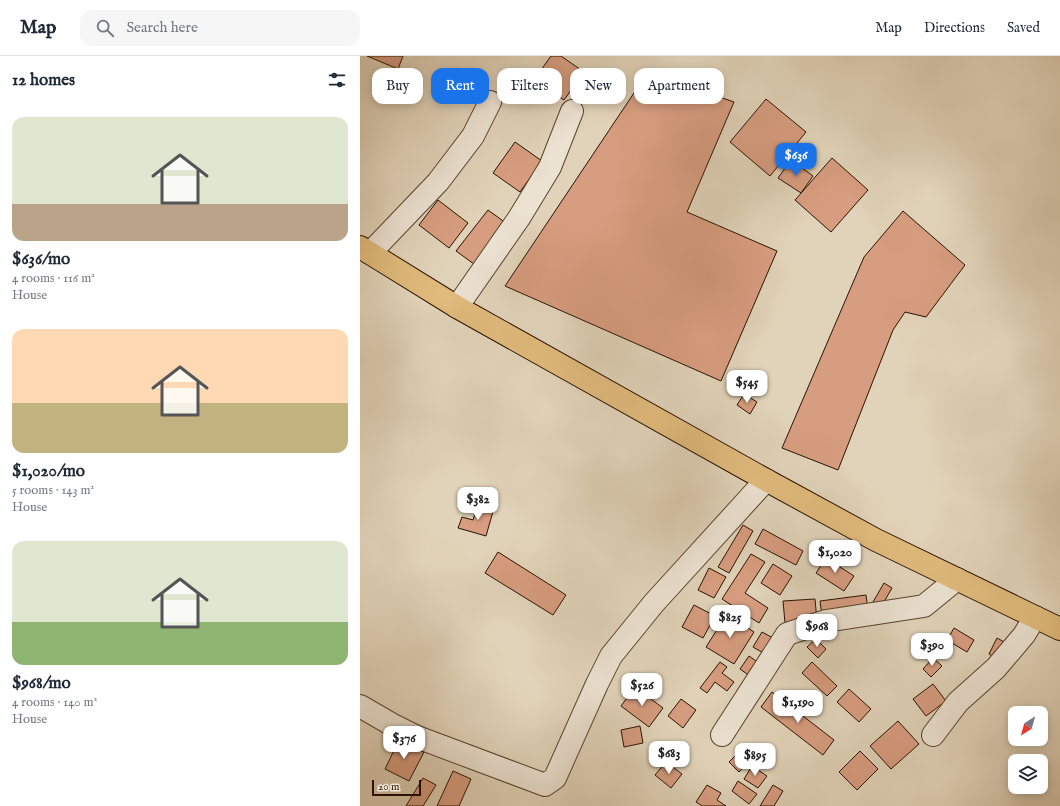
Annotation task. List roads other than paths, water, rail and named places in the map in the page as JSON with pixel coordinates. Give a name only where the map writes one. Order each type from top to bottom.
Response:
[{"type":"main road","points":[[365,250],[457,307],[876,540],[1060,629]]},
{"type":"street","points":[[365,250],[438,182],[473,136],[490,102]]},
{"type":"street","points":[[457,307],[519,218],[550,167],[572,111]]},
{"type":"street","points":[[360,706],[417,737],[545,785],[555,778],[594,690],[611,656],[654,603],[766,480]]},
{"type":"street","points":[[722,735],[787,634],[826,621],[924,606],[957,579]]},
{"type":"street","points":[[933,735],[958,702],[996,668],[1024,635],[1035,617]]}]
